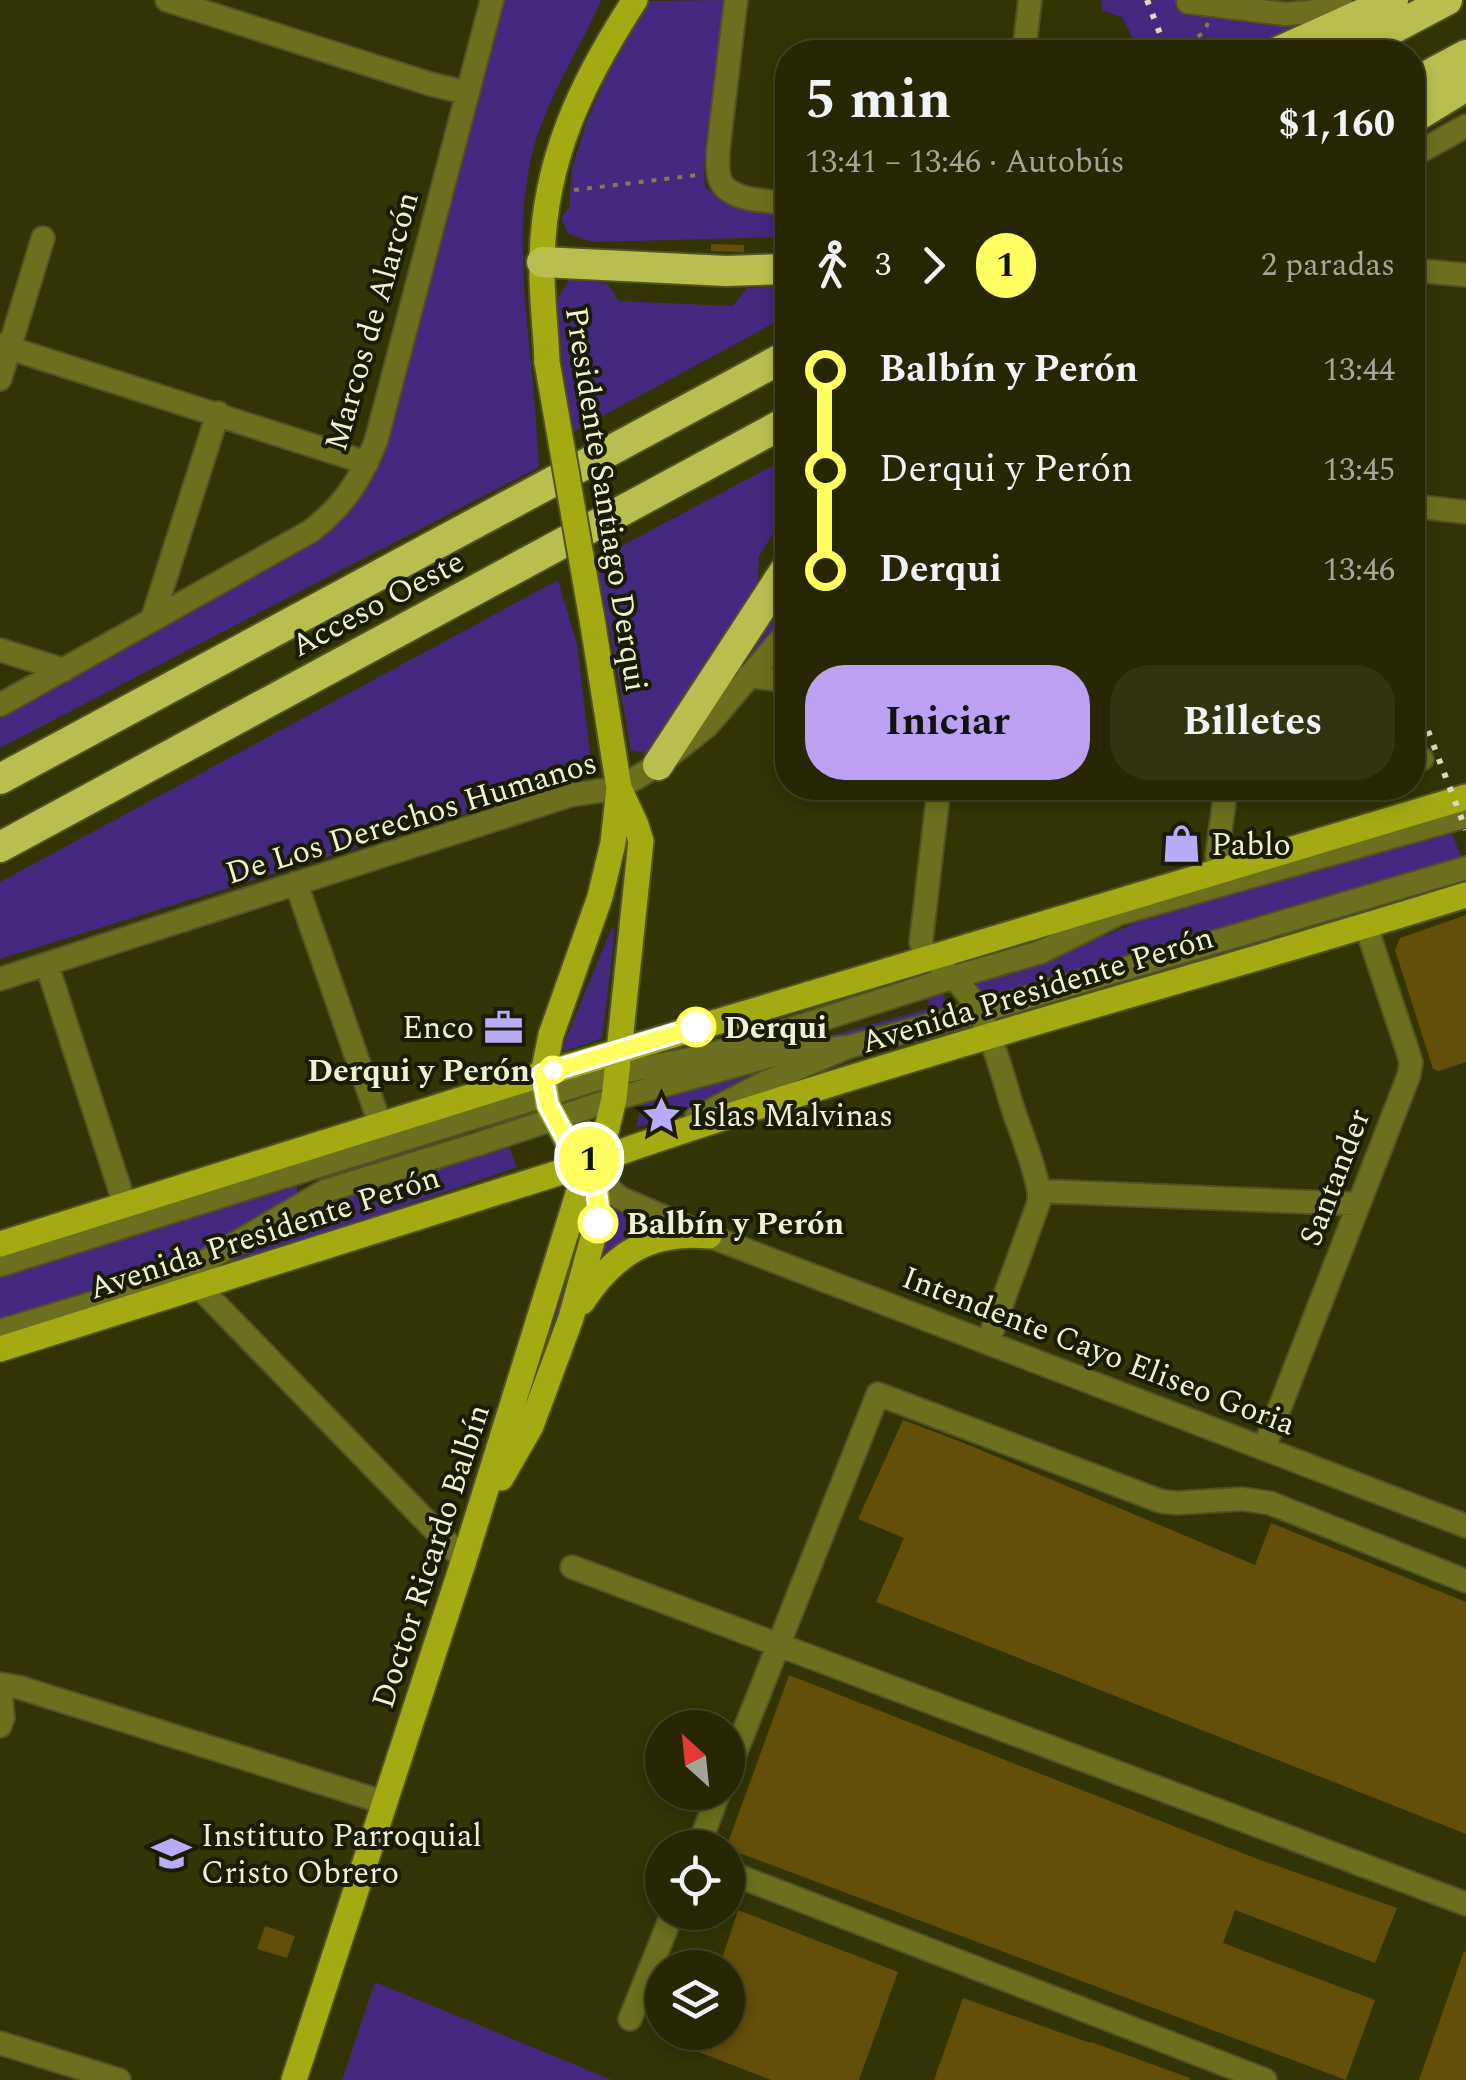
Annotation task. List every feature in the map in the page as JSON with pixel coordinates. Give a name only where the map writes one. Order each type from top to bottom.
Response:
[{"type":"highway","points":[[1304,40],[1392,0]]},
{"type":"highway","points":[[1371,40],[1446,0]]},
{"type":"highway","points":[[1425,77],[1466,56]]},
{"type":"highway","points":[[1425,111],[1466,86]]},
{"type":"highway","points":[[542,262],[775,270]]},
{"type":"highway","name":"Acceso Oeste","points":[[0,779],[775,361]]},
{"type":"highway","name":"Acceso Oeste","points":[[0,847],[775,427]]},
{"type":"highway","points":[[658,765],[775,586]]},
{"type":"main road","name":"Presidente Santiago Derqui","points":[[548,1095],[551,1035],[609,867],[618,788],[548,362],[542,262],[549,193],[558,153],[578,97],[635,0]]},
{"type":"main road","name":"Presidente Santiago Derqui","points":[[617,1074],[640,841],[618,788]]},
{"type":"main road","name":"Avenida Presidente Perón","points":[[0,1244],[380,1124],[548,1095],[617,1074],[926,959],[1466,797]]},
{"type":"main road","name":"Avenida Presidente Perón","points":[[0,1349],[593,1162],[983,1024],[1366,926],[1466,895]]},
{"type":"main road","name":"Doctor Ricardo Balbín","points":[[294,2080],[464,1560],[578,1194],[606,1132],[617,1074]]},
{"type":"main road","points":[[477,1519],[531,1426],[571,1318],[598,1223],[593,1162],[568,1142],[548,1095]]},
{"type":"main road","points":[[571,1318],[616,1259],[665,1238],[686,1234],[709,1236]]},
{"type":"street","points":[[168,0],[468,93]]},
{"type":"street","name":"Marcos de Alarcón","points":[[0,704],[310,531],[332,515],[349,495],[367,463],[381,422],[492,0]]},
{"type":"street","points":[[736,0],[718,172],[723,186],[733,192],[775,201]]},
{"type":"street","points":[[1025,40],[1030,0]]},
{"type":"street","points":[[1188,2],[1285,14],[1341,0]]},
{"type":"street","points":[[1425,149],[1466,126]]},
{"type":"street","points":[[0,378],[4,346],[43,238]]},
{"type":"street","points":[[1425,271],[1466,275]]},
{"type":"street","points":[[4,346],[367,463]]},
{"type":"street","points":[[152,620],[218,413]]},
{"type":"street","points":[[1425,507],[1466,512]]},
{"type":"street","points":[[172,557],[184,578],[207,590]]},
{"type":"street","name":"De Los Derechos Humanos","points":[[0,979],[571,795],[618,788],[658,765],[707,726],[775,646]]},
{"type":"street","points":[[0,650],[64,670]]},
{"type":"street","points":[[748,676],[775,679]]},
{"type":"street","points":[[938,800],[920,942],[926,959],[954,976],[964,988],[983,1024],[1039,1191],[1039,1202],[988,1342]]},
{"type":"street","points":[[1219,872],[1225,800]]},
{"type":"street","points":[[926,959],[981,950],[1114,916],[1466,816]]},
{"type":"street","points":[[617,1074],[848,1047],[983,1024],[1466,868]]},
{"type":"street","points":[[296,883],[380,1124]]},
{"type":"street","points":[[0,1265],[617,1074],[706,1056],[1041,952],[1114,916]]},
{"type":"street","name":"Santander","points":[[1264,1448],[1409,1075],[1411,1062],[1366,926]]},
{"type":"street","points":[[47,965],[125,1204]]},
{"type":"street","points":[[657,1138],[764,1082],[848,1047]]},
{"type":"street","points":[[0,1331],[164,1282],[326,1191],[478,1144],[548,1095]]},
{"type":"street","name":"Intendente Cayo Eliseo Goria","points":[[593,1162],[605,1185],[620,1198],[709,1236],[1466,1526]]},
{"type":"street","points":[[1039,1191],[1358,1204]]},
{"type":"street","points":[[200,1288],[464,1560]]},
{"type":"street","points":[[745,1728],[878,1394],[1160,1501],[1242,1498],[1270,1504],[1466,1581]]},
{"type":"street","points":[[572,1567],[1466,1904]]},
{"type":"street","points":[[0,1726],[0,1685],[18,1686],[383,1802]]},
{"type":"street","points":[[745,1879],[1265,2080]]},
{"type":"street","points":[[630,2019],[665,1930]]},
{"type":"street","points":[[0,2043],[118,2080]]},
{"type":"path","points":[[1193,40],[1204,32],[1215,5]]},
{"type":"path","points":[[549,193],[718,172]]},
{"type":"shaded area","points":[[499,0],[601,0],[538,133],[527,181],[523,264],[539,467],[0,748],[0,713],[310,542],[348,513]]},
{"type":"shaded area","points":[[728,0],[704,164],[705,187],[717,195],[775,207],[775,237],[593,242],[568,234],[561,218],[569,208],[572,168],[587,121],[614,59],[648,1]]},
{"type":"shaded area","points":[[1101,0],[1178,0],[1184,13],[1299,25],[1268,40],[1134,40],[1122,17],[1103,11]]},
{"type":"shaded area","points":[[569,280],[607,283],[619,301],[733,306],[747,288],[775,287],[775,323],[573,432],[557,299]]},
{"type":"shaded area","points":[[775,464],[775,532],[759,556],[757,586],[646,753],[631,750],[608,623],[591,562]]},
{"type":"shaded area","points":[[558,580],[577,644],[591,762],[577,779],[0,959],[0,882]]},
{"type":"shaded area","points":[[775,611],[775,629],[730,686],[727,682]]},
{"type":"shaded area","points":[[1448,825],[1462,858],[980,1004],[971,980],[1050,959],[1151,916]]},
{"type":"shaded area","points":[[612,927],[615,930],[602,1038],[565,1051],[562,1048]]},
{"type":"shaded area","points":[[941,988],[949,1012],[843,1039],[815,1040],[930,1008],[925,992]]},
{"type":"shaded area","points":[[769,1061],[769,1065],[666,1120],[636,1127],[642,1103]]},
{"type":"shaded area","points":[[508,1144],[517,1167],[184,1282],[292,1219],[367,1183],[371,1190]]},
{"type":"shaded area","points":[[297,1182],[297,1198],[159,1275],[0,1326],[0,1275]]},
{"type":"shaded area","points":[[584,1196],[588,1218],[526,1420],[499,1464]]},
{"type":"shaded area","points":[[614,1207],[651,1223],[650,1231],[593,1267],[607,1215]]},
{"type":"shaded area","points":[[375,1982],[612,2080],[342,2080]]},
{"type":"building","points":[[711,244],[744,245],[744,252],[711,251]]},
{"type":"building","points":[[1466,915],[1466,1062],[1439,1071],[1433,1069],[1395,950],[1400,938]]},
{"type":"building","points":[[903,1420],[1255,1565],[1271,1523],[1466,1602],[1466,1834],[876,1602],[904,1538],[858,1519]]},
{"type":"building","points":[[789,1675],[1255,1858],[1397,1908],[1375,1963],[1235,1910],[1223,1943],[1375,2000],[1346,2080],[745,1855],[745,1830],[733,1830],[740,1810],[745,1810],[745,1796]]},
{"type":"building","points":[[745,1913],[898,1972],[859,2080],[771,2080],[694,2050],[745,2050],[745,1950],[725,1950],[731,1930],[745,1930]]},
{"type":"building","points":[[265,1926],[295,1936],[287,1958],[257,1949]]},
{"type":"building","points":[[1464,1951],[1466,2080],[1419,2080]]},
{"type":"building","points":[[963,1998],[1091,2042],[1190,2080],[934,2080]]},
{"type":"railway","points":[[1147,0],[1162,40]]},
{"type":"railway","points":[[1425,723],[1466,830]]},
{"type":"bus line","name":"1","points":[[598,1223],[593,1162],[568,1142],[554,1118],[542,1074],[696,1027]]},
{"type":"place","name":"Pablo","points":[[1181,844]]},
{"type":"place","name":"Enco","points":[[504,1027]]},
{"type":"place","name":"Derqui","points":[[696,1027]]},
{"type":"place","name":"Derqui y Perón","points":[[553,1070]]},
{"type":"place","name":"Islas Malvinas","points":[[661,1115]]},
{"type":"place","name":"Balbín y Perón","points":[[598,1223]]},
{"type":"place","name":"Instituto Parroquial Cristo Obrero","points":[[171,1853]]}]
